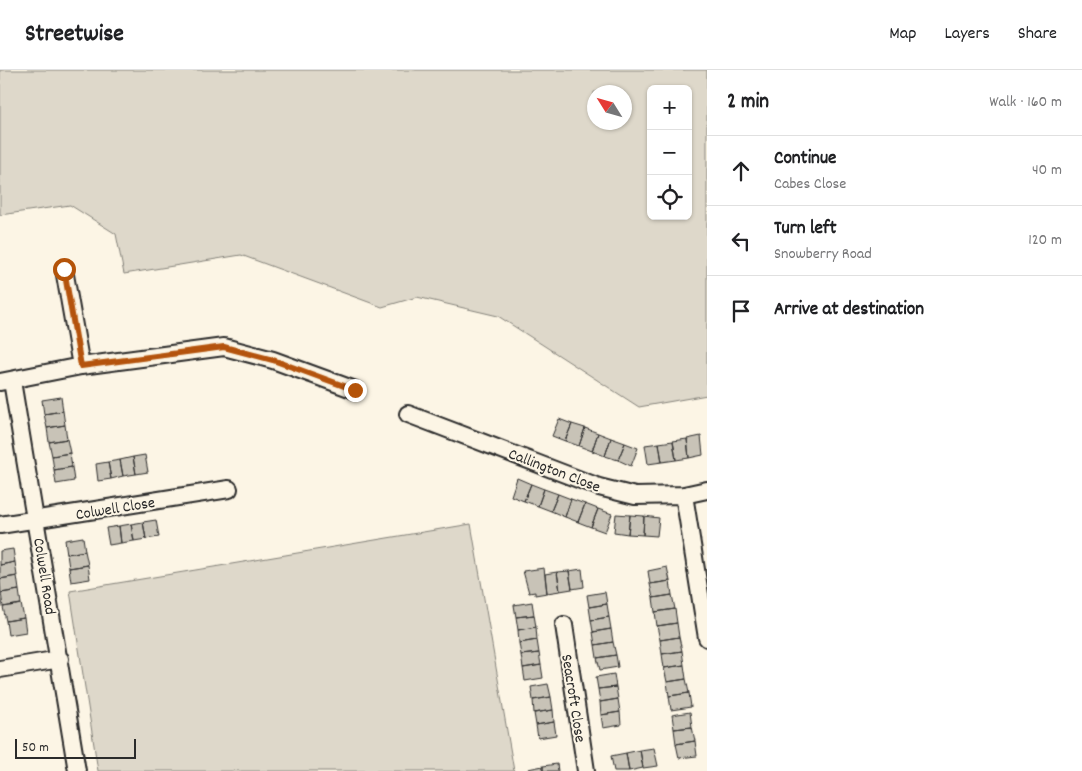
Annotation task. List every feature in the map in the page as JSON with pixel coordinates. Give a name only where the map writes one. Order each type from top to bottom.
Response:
[{"type":"street","points":[[64,269],[81,366]]},
{"type":"street","points":[[6,382],[81,366],[224,347],[273,360],[355,390]]},
{"type":"street","name":"Colwell Road","points":[[6,382],[37,519],[77,771]]},
{"type":"street","name":"Callington Close","points":[[408,414],[599,487],[636,496],[684,495],[707,490]]},
{"type":"street","name":"Colwell Close","points":[[0,525],[230,489]]},
{"type":"street","points":[[684,495],[707,638]]},
{"type":"street","name":"Seacroft Close","points":[[564,625],[586,771]]},
{"type":"street","points":[[0,669],[60,659]]},
{"type":"shaded area","points":[[0,70],[707,70],[707,395],[639,407],[498,316],[417,297],[382,307],[241,255],[124,274],[116,234],[70,205],[0,215]]},
{"type":"shaded area","points":[[471,524],[514,771],[98,771],[70,591]]},
{"type":"building","points":[[61,397],[63,411],[44,414],[42,400]]},
{"type":"building","points":[[63,411],[65,425],[47,428],[44,414]]},
{"type":"building","points":[[559,419],[572,424],[565,441],[552,436]]},
{"type":"building","points":[[572,424],[585,428],[579,446],[565,441]]},
{"type":"building","points":[[65,425],[67,439],[49,442],[47,428]]},
{"type":"building","points":[[585,428],[598,433],[592,451],[579,446]]},
{"type":"building","points":[[598,433],[611,438],[605,456],[592,451]]},
{"type":"building","points":[[701,436],[703,455],[689,458],[687,439]]},
{"type":"building","points":[[611,438],[625,443],[618,460],[605,456]]},
{"type":"building","points":[[67,439],[70,453],[52,456],[49,442]]},
{"type":"building","points":[[687,439],[689,458],[676,460],[673,441]]},
{"type":"building","points":[[673,441],[676,460],[662,462],[659,443]]},
{"type":"building","points":[[625,443],[638,448],[631,466],[618,460]]},
{"type":"building","points":[[659,443],[662,462],[648,464],[645,445]]},
{"type":"building","points":[[70,453],[72,467],[54,470],[52,456]]},
{"type":"building","points":[[145,455],[148,472],[136,474],[133,457]]},
{"type":"building","points":[[133,457],[136,474],[123,476],[120,460]]},
{"type":"building","points":[[120,460],[123,476],[111,479],[108,462]]},
{"type":"building","points":[[108,462],[111,479],[98,481],[96,464]]},
{"type":"building","points":[[72,467],[74,481],[56,484],[54,470]]},
{"type":"building","points":[[517,478],[531,484],[524,501],[511,496]]},
{"type":"building","points":[[531,484],[544,489],[538,506],[524,501]]},
{"type":"building","points":[[544,489],[558,494],[551,511],[538,506]]},
{"type":"building","points":[[558,494],[571,499],[565,517],[551,511]]},
{"type":"building","points":[[571,499],[585,504],[578,522],[565,517]]},
{"type":"building","points":[[585,504],[598,509],[591,527],[578,522]]},
{"type":"building","points":[[598,509],[612,514],[605,532],[591,527]]},
{"type":"building","points":[[616,514],[630,515],[628,534],[614,532]]},
{"type":"building","points":[[630,515],[644,516],[643,535],[628,534]]},
{"type":"building","points":[[644,516],[659,518],[657,536],[643,535]]},
{"type":"building","points":[[156,520],[159,537],[146,539],[143,522]]},
{"type":"building","points":[[143,522],[146,539],[134,541],[131,524]]},
{"type":"building","points":[[131,524],[134,541],[121,543],[119,526]]},
{"type":"building","points":[[119,526],[121,543],[109,545],[106,528]]},
{"type":"building","points":[[83,537],[85,551],[67,554],[65,540]]},
{"type":"building","points":[[13,549],[15,562],[0,565],[0,551]]},
{"type":"building","points":[[85,551],[88,565],[69,568],[67,554]]},
{"type":"building","points":[[15,562],[17,576],[0,579],[0,565]]},
{"type":"building","points":[[88,565],[90,579],[71,582],[69,568]]},
{"type":"building","points":[[667,567],[670,581],[650,584],[648,571]]},
{"type":"building","points":[[544,568],[547,593],[535,595],[535,592],[529,593],[523,571]]},
{"type":"building","points":[[582,569],[584,587],[572,589],[569,571]]},
{"type":"building","points":[[569,571],[572,589],[560,591],[557,572]]},
{"type":"building","points":[[557,572],[560,591],[547,593],[545,574]]},
{"type":"building","points":[[17,576],[19,590],[1,593],[0,579]]},
{"type":"building","points":[[670,581],[672,595],[653,598],[650,584]]},
{"type":"building","points":[[19,590],[21,604],[3,607],[1,593]]},
{"type":"building","points":[[605,592],[607,604],[589,607],[587,595]]},
{"type":"building","points":[[672,595],[675,609],[655,612],[653,598]]},
{"type":"building","points":[[532,602],[534,615],[516,617],[514,605]]},
{"type":"building","points":[[21,604],[24,618],[6,621],[3,607]]},
{"type":"building","points":[[607,604],[609,617],[591,620],[589,607]]},
{"type":"building","points":[[675,609],[677,623],[657,626],[655,612]]},
{"type":"building","points":[[534,615],[536,627],[518,630],[516,617]]},
{"type":"building","points":[[609,617],[611,629],[593,632],[591,620]]},
{"type":"building","points":[[24,618],[26,632],[8,635],[6,621]]},
{"type":"building","points":[[677,623],[679,637],[660,640],[657,626]]},
{"type":"building","points":[[536,627],[537,640],[519,643],[518,630]]},
{"type":"building","points":[[611,629],[613,642],[595,645],[593,632]]},
{"type":"building","points":[[679,637],[682,651],[662,654],[660,640]]},
{"type":"building","points":[[537,640],[539,653],[521,655],[519,643]]},
{"type":"building","points":[[613,642],[616,655],[597,658],[595,645]]},
{"type":"building","points":[[682,651],[684,665],[664,668],[662,654]]},
{"type":"building","points":[[539,653],[541,665],[523,668],[521,655]]},
{"type":"building","points":[[616,655],[618,667],[600,670],[597,658]]},
{"type":"building","points":[[541,665],[543,678],[525,681],[523,668]]},
{"type":"building","points":[[684,665],[686,679],[667,682],[664,668]]},
{"type":"building","points":[[614,674],[616,687],[598,689],[596,677]]},
{"type":"building","points":[[686,679],[689,693],[669,696],[667,682]]},
{"type":"building","points":[[548,684],[551,697],[533,700],[531,687]]},
{"type":"building","points":[[616,687],[618,699],[600,702],[598,689]]},
{"type":"building","points":[[689,693],[691,707],[671,710],[669,696]]},
{"type":"building","points":[[551,697],[553,710],[534,713],[533,700]]},
{"type":"building","points":[[618,699],[620,712],[601,715],[600,702]]},
{"type":"building","points":[[553,710],[554,722],[536,725],[534,713]]},
{"type":"building","points":[[620,712],[621,725],[603,728],[601,715]]},
{"type":"building","points":[[690,712],[692,727],[674,729],[672,715]]},
{"type":"building","points":[[554,722],[556,735],[538,738],[536,725]]},
{"type":"building","points":[[692,727],[695,741],[676,744],[674,729]]},
{"type":"building","points":[[695,741],[697,756],[679,758],[676,744]]},
{"type":"building","points":[[654,748],[658,766],[643,768],[640,750]]},
{"type":"building","points":[[640,750],[643,768],[629,771],[626,753]]},
{"type":"building","points":[[626,753],[629,771],[614,771],[611,756]]},
{"type":"building","points":[[557,764],[558,771],[543,771],[543,766]]},
{"type":"building","points":[[543,766],[543,771],[528,771],[528,769]]},
{"type":"route","points":[[64,269],[81,366],[224,347],[273,360],[355,390]]}]
